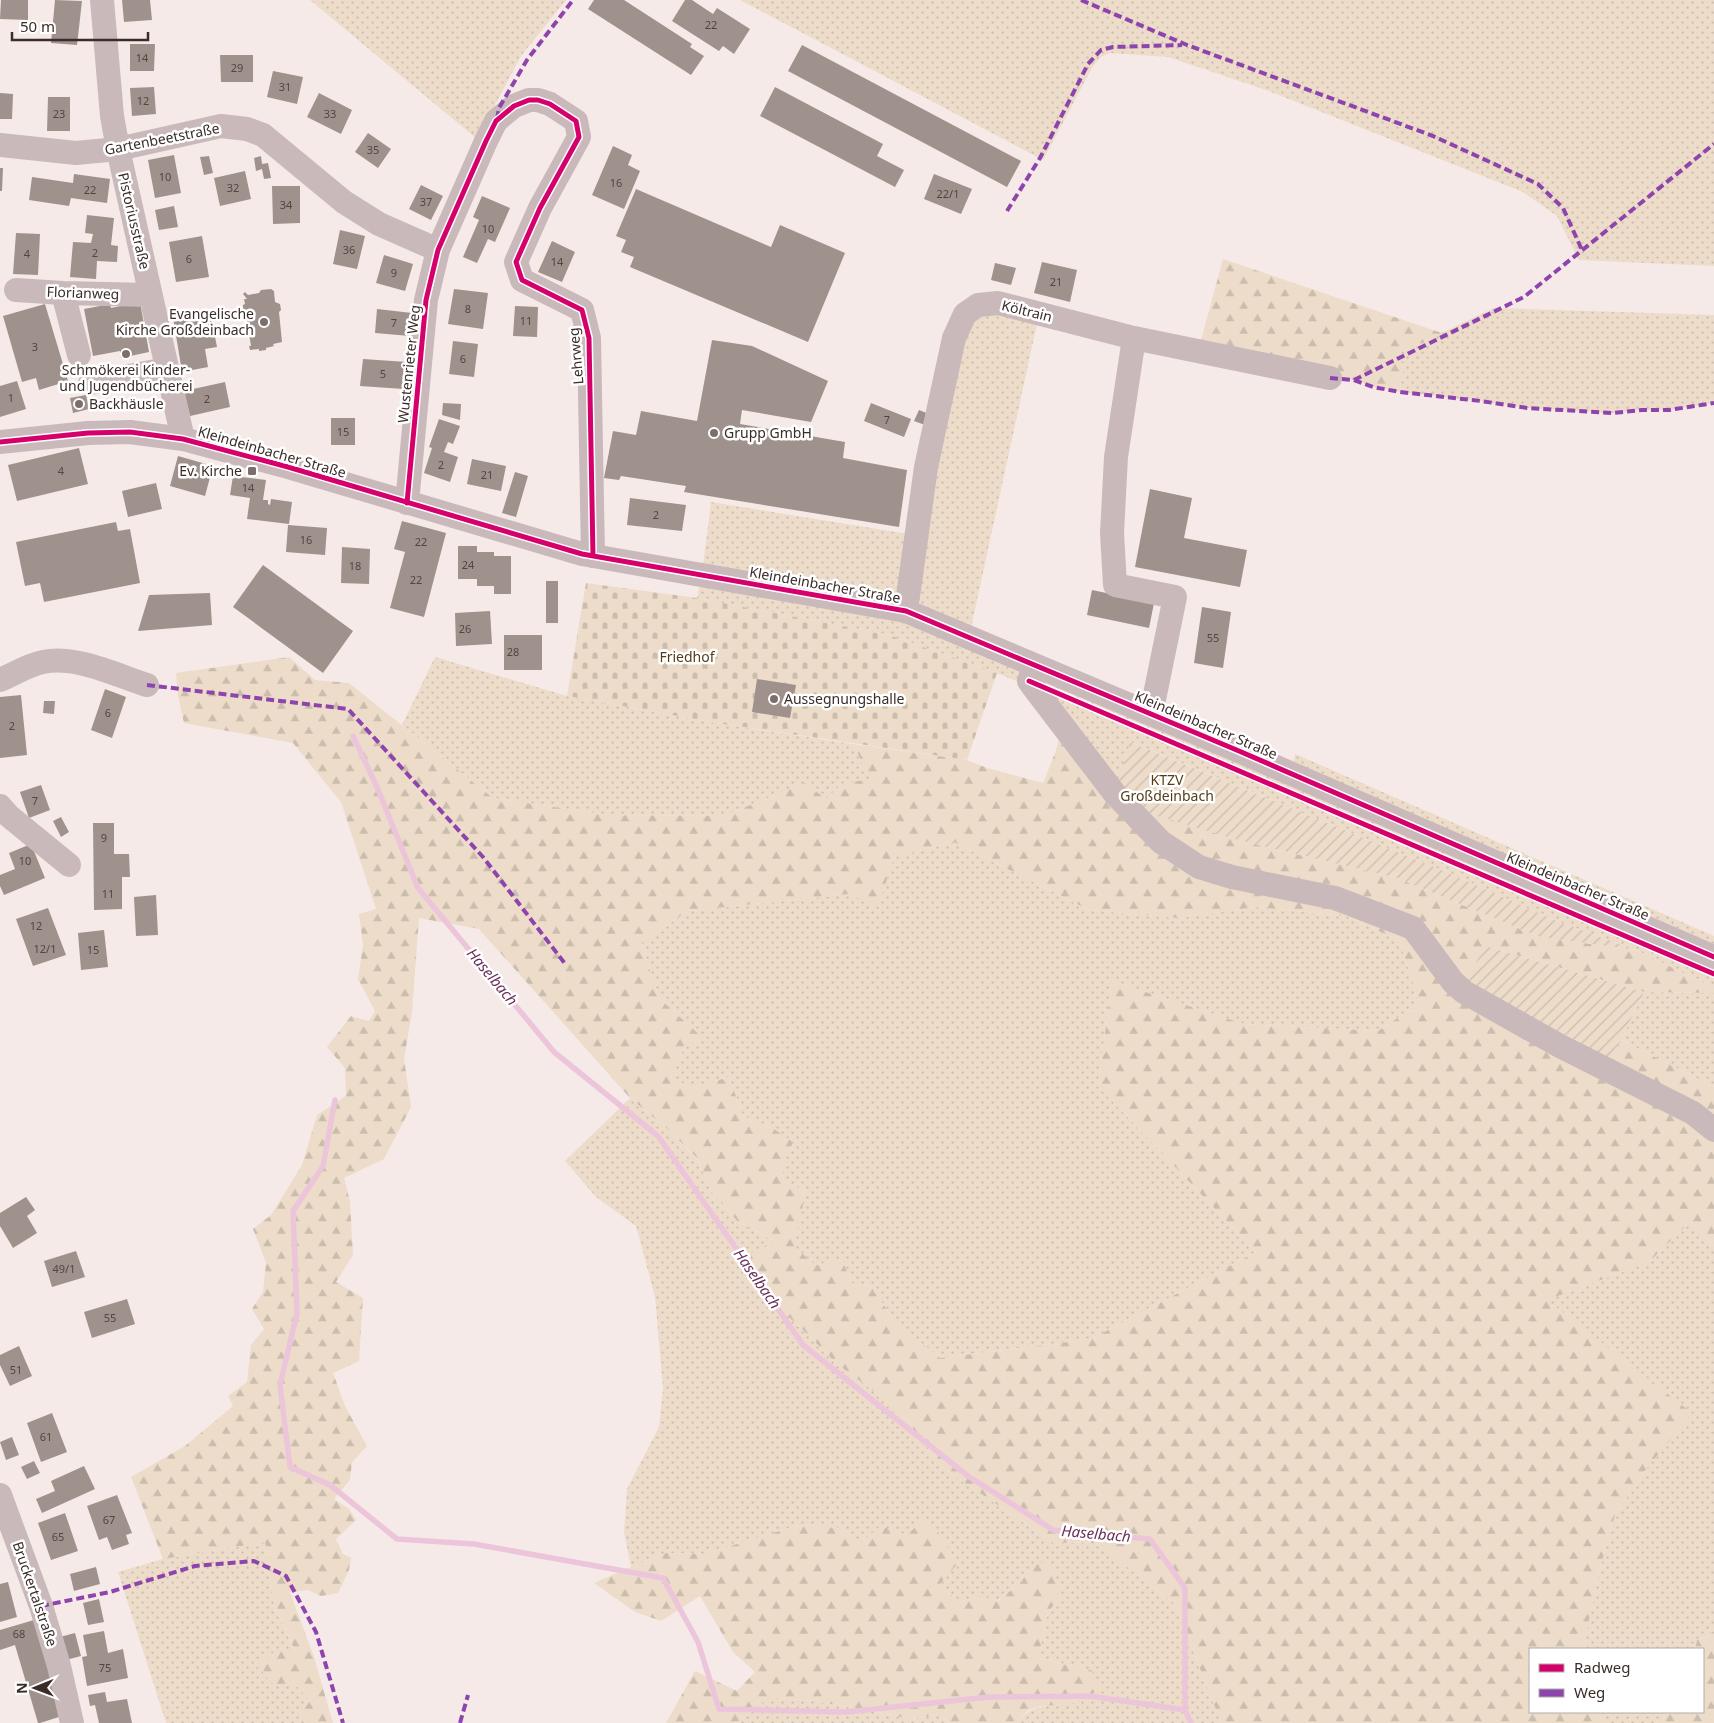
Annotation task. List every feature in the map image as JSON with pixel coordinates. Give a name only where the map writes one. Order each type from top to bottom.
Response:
[{"type":"street","name":"Pistoriusstraße","points":[[102,0],[112,116],[118,149],[182,439]]},
{"type":"street","name":"Lehrweg","points":[[496,121],[514,106],[529,100],[538,100],[550,104],[576,121],[579,137],[540,208],[516,262],[522,280],[582,310],[589,338],[593,556]]},
{"type":"street","name":"Wustenrieter Weg","points":[[407,503],[426,300],[438,250],[496,121]]},
{"type":"street","name":"Gartenbeetstraße","points":[[0,145],[76,153],[118,149],[222,126],[247,129],[263,135],[344,202],[379,224],[438,250]]},
{"type":"street","name":"Florianweg","points":[[16,290],[150,295]]},
{"type":"street","points":[[63,293],[79,355]]},
{"type":"street","name":"Költrain","points":[[906,611],[926,467],[954,338],[965,314],[978,305],[998,303],[1134,338],[1330,378]]},
{"type":"street","points":[[1134,338],[1116,457],[1112,533],[1115,585],[1175,597],[1151,714]]},
{"type":"street","points":[[90,383],[167,369]]},
{"type":"street","name":"Kleindeinbacher Straße","points":[[0,442],[88,433],[130,432],[182,439],[288,467],[593,556],[906,611],[1151,714],[1714,957]]},
{"type":"street","points":[[0,680],[42,662],[60,660],[81,663],[147,686]]},
{"type":"street","points":[[1034,666],[1029,680],[1034,688],[1115,794],[1161,842],[1199,867],[1232,877],[1335,898],[1413,928],[1453,982],[1464,992],[1560,1046],[1693,1113],[1714,1130]]},
{"type":"street","points":[[0,806],[9,816],[68,865]]},
{"type":"street","name":"Bruckertalstraße","points":[[0,1495],[41,1606],[59,1666],[72,1723]]},
{"type":"green space","points":[[310,0],[566,0],[521,56],[477,139]]},
{"type":"green space","points":[[740,0],[1714,0],[1714,266],[1579,260],[1557,216],[1523,192],[1269,91],[1168,57],[1110,53],[1101,57],[1093,66],[1043,160]]},
{"type":"green space","points":[[1223,259],[1442,333],[1390,358],[1404,364],[1400,392],[1373,387],[1354,380],[1197,355]]},
{"type":"green space","points":[[1494,308],[1714,315],[1714,403],[1669,410],[1613,413],[1527,408],[1400,392],[1404,364],[1389,358]]},
{"type":"green space","points":[[983,312],[1038,319],[971,628],[920,613],[920,601],[911,597],[965,327]]},
{"type":"green space","points":[[711,502],[914,535],[902,590],[890,599],[703,566]]},
{"type":"green space","points":[[700,582],[894,619],[938,633],[1714,966],[1714,988],[1636,950],[1559,922],[1458,877],[1131,742],[1115,794],[1035,689],[997,673],[889,635],[697,598]]},
{"type":"green space","name":"Friedhof","points":[[586,583],[697,598],[889,635],[997,673],[967,760],[716,723],[567,696]]},
{"type":"green space","points":[[289,657],[315,680],[349,683],[493,798],[608,815],[723,816],[805,783],[826,799],[842,784],[870,779],[853,744],[967,760],[987,768],[1043,783],[1055,753],[1063,725],[1115,794],[1238,840],[1397,878],[1540,937],[1636,950],[1714,988],[1714,993],[1644,992],[1485,946],[1609,1062],[1621,1040],[1714,1087],[1714,1246],[1690,1222],[1649,1262],[1547,1300],[1692,1413],[1647,1468],[1615,1515],[1599,1572],[1583,1648],[1529,1648],[1529,1713],[1602,1713],[1600,1717],[1606,1723],[1221,1723],[1175,1604],[1095,1542],[1054,1543],[943,1468],[899,1410],[837,1364],[797,1324],[751,1286],[751,1253],[774,1241],[738,1222],[711,1191],[698,1159],[664,1126],[630,1098],[479,929],[419,918],[412,1012],[404,1059],[411,1107],[384,1159],[344,1178],[350,1201],[353,1255],[336,1282],[363,1298],[359,1361],[333,1373],[345,1406],[367,1446],[352,1462],[350,1480],[334,1499],[349,1509],[356,1520],[336,1539],[343,1554],[351,1558],[349,1570],[338,1593],[321,1596],[308,1590],[290,1592],[314,1657],[333,1723],[305,1723],[300,1714],[310,1701],[296,1685],[275,1686],[256,1665],[274,1652],[295,1651],[274,1604],[265,1542],[163,1559],[131,1477],[185,1446],[233,1406],[228,1396],[247,1382],[251,1345],[264,1329],[252,1309],[263,1292],[266,1263],[253,1229],[271,1215],[302,1165],[317,1115],[346,1096],[345,1068],[327,1047],[351,1016],[369,1021],[375,1011],[358,979],[363,945],[359,914],[376,909],[341,802],[293,743],[184,723],[178,696],[176,673]],"holes":[[[954,842],[1089,910],[1177,918],[1256,907],[1346,916],[1400,941],[1419,1004],[1378,1031],[1244,1024],[1112,981],[1098,1086],[1256,1252],[1091,1339],[940,1358],[895,1322],[871,1286],[853,1285],[842,1260],[815,1265],[794,1246],[806,1191],[784,1182],[782,1166],[793,1142],[771,1127],[743,1116],[729,1077],[692,1088],[671,1078],[684,1048],[703,1038],[659,998],[641,943],[688,911],[849,894],[878,907],[894,857]]]},
{"type":"green space","points":[[435,657],[567,696],[716,723],[853,744],[871,780],[842,784],[826,799],[805,783],[723,816],[608,815],[493,798],[402,725]]},
{"type":"green space","name":"KTZV Großdeinbach","points":[[1130,742],[1458,877],[1559,922],[1636,950],[1540,937],[1397,878],[1238,840],[1154,815],[1115,794]]},
{"type":"green space","points":[[1295,754],[1714,936],[1714,948],[1293,766]]},
{"type":"green space","points":[[954,842],[1089,910],[1177,918],[1256,907],[1346,916],[1400,941],[1419,1004],[1378,1031],[1244,1024],[1112,981],[1098,1086],[1256,1252],[1091,1339],[940,1358],[895,1322],[871,1286],[853,1285],[842,1260],[815,1265],[794,1246],[805,1191],[784,1182],[782,1167],[771,1127],[743,1116],[729,1077],[692,1088],[671,1078],[684,1048],[702,1038],[659,998],[641,943],[688,911],[849,894],[878,906],[894,857]]},
{"type":"green space","points":[[1485,946],[1644,992],[1609,1062],[1465,983]]},
{"type":"green space","points":[[1644,992],[1714,993],[1714,1087],[1621,1040]]},
{"type":"green space","points":[[630,1098],[664,1126],[698,1160],[711,1191],[738,1222],[774,1241],[797,1324],[837,1364],[899,1410],[943,1468],[1054,1543],[1095,1542],[1175,1604],[1221,1723],[1019,1723],[1022,1717],[1035,1709],[1044,1706],[1078,1702],[1091,1670],[1038,1658],[1048,1613],[1061,1594],[1028,1569],[1022,1581],[997,1601],[980,1596],[958,1602],[940,1584],[907,1535],[880,1527],[860,1544],[841,1528],[799,1525],[704,1554],[666,1553],[631,1567],[624,1532],[627,1489],[659,1427],[663,1388],[655,1297],[636,1226],[596,1197],[565,1161]]},
{"type":"green space","points":[[1690,1222],[1714,1246],[1714,1634],[1697,1640],[1695,1648],[1583,1648],[1599,1572],[1615,1515],[1647,1468],[1546,1300],[1649,1262]]},
{"type":"green space","points":[[922,1521],[936,1529],[958,1563],[940,1584],[958,1602],[980,1596],[998,1601],[1022,1581],[1028,1569],[1049,1559],[1061,1594],[1048,1613],[1038,1658],[1091,1670],[1101,1687],[1087,1698],[1078,1702],[1044,1706],[1028,1711],[1019,1723],[950,1723],[937,1715],[911,1719],[815,1701],[769,1697],[735,1723],[666,1723],[695,1671],[737,1691],[755,1672],[733,1652],[700,1596],[661,1621],[635,1612],[594,1583],[666,1553],[704,1554],[799,1525],[841,1528],[860,1544],[880,1526],[907,1535]]},
{"type":"green space","points":[[265,1542],[274,1604],[295,1652],[296,1685],[310,1701],[300,1714],[305,1723],[166,1723],[118,1572],[163,1559]]},
{"type":"green space","points":[[1714,1634],[1714,1723],[1654,1723],[1662,1721],[1666,1713],[1704,1713],[1704,1648],[1695,1648],[1697,1640]]},
{"type":"green space","points":[[769,1697],[815,1701],[911,1719],[937,1715],[950,1723],[735,1723]]},
{"type":"green space","points":[[1602,1713],[1666,1713],[1662,1721],[1654,1723],[1606,1723],[1600,1717]]},
{"type":"building","points":[[1,0],[28,0],[28,20],[0,19]]},
{"type":"building","points":[[55,0],[82,1],[77,45],[51,43]]},
{"type":"building","points":[[122,0],[150,0],[152,20],[124,22]]},
{"type":"building","points":[[594,0],[624,0],[692,44],[690,47],[704,56],[691,75],[588,9]]},
{"type":"building","points":[[685,0],[692,0],[713,14],[717,8],[750,29],[734,54],[723,46],[719,51],[672,21]]},
{"type":"building","points":[[130,44],[155,44],[154,71],[130,71]]},
{"type":"building","points":[[802,45],[1021,161],[1007,187],[788,71]]},
{"type":"building","points":[[220,55],[253,55],[253,82],[221,82]]},
{"type":"building","points":[[273,71],[303,77],[297,104],[267,97]]},
{"type":"building","points":[[154,87],[156,114],[132,116],[130,88]]},
{"type":"building","points":[[775,87],[883,144],[877,156],[904,170],[895,187],[760,116]]},
{"type":"building","points":[[0,93],[13,94],[12,119],[0,119]]},
{"type":"building","points":[[319,93],[352,110],[341,134],[307,117]]},
{"type":"building","points":[[48,97],[70,97],[70,131],[47,131]]},
{"type":"building","points":[[368,133],[391,149],[378,168],[355,152]]},
{"type":"building","points":[[613,146],[632,155],[628,165],[640,171],[624,209],[592,195]]},
{"type":"building","points":[[174,155],[181,193],[155,198],[148,160]]},
{"type":"building","points":[[209,156],[213,173],[204,175],[200,157]]},
{"type":"building","points":[[261,156],[262,164],[268,163],[271,178],[264,179],[262,169],[256,171],[254,158]]},
{"type":"building","points":[[0,168],[3,168],[2,191],[0,191]]},
{"type":"building","points":[[245,171],[251,199],[220,206],[214,178]]},
{"type":"building","points":[[74,174],[110,179],[107,203],[71,198],[69,206],[29,200],[32,177],[73,183]]},
{"type":"building","points":[[934,174],[972,189],[961,214],[924,199]]},
{"type":"building","points":[[421,185],[443,196],[431,220],[409,209]]},
{"type":"building","points":[[272,186],[300,186],[300,223],[273,224]]},
{"type":"building","points":[[636,189],[771,247],[780,225],[845,253],[808,342],[630,267],[634,257],[621,252],[626,240],[616,236]]},
{"type":"building","points":[[482,196],[510,208],[495,242],[488,239],[477,263],[463,257],[479,220],[473,217]]},
{"type":"building","points":[[174,206],[178,227],[159,230],[155,210]]},
{"type":"building","points":[[87,215],[114,218],[111,245],[118,246],[117,262],[97,261],[96,279],[70,277],[73,242],[91,243],[93,234],[85,233]]},
{"type":"building","points":[[340,230],[365,236],[357,269],[333,264]]},
{"type":"building","points":[[16,233],[40,234],[38,275],[13,274]]},
{"type":"building","points":[[202,236],[209,277],[176,282],[169,242]]},
{"type":"building","points":[[552,241],[575,252],[562,282],[538,272]]},
{"type":"building","points":[[384,255],[413,264],[405,291],[376,283]]},
{"type":"building","points":[[1042,262],[1077,270],[1070,302],[1034,293]]},
{"type":"building","points":[[995,263],[1016,268],[1011,285],[991,280]]},
{"type":"building","name":"Evangelische Kirche Großdeinbach","points":[[271,289],[274,291],[275,302],[280,304],[282,342],[273,344],[274,346],[266,348],[266,350],[250,350],[245,309],[243,309],[244,299],[247,299],[243,294],[245,292],[248,295],[259,293],[261,290]]},
{"type":"building","points":[[454,289],[488,293],[483,329],[448,324]]},
{"type":"building","points":[[140,302],[149,352],[121,358],[120,351],[93,356],[84,309],[110,304],[111,308]]},
{"type":"building","points":[[45,304],[68,381],[39,390],[36,378],[22,382],[3,316]]},
{"type":"building","points":[[515,306],[538,307],[537,337],[513,336]]},
{"type":"building","points":[[377,309],[412,313],[410,336],[375,333]]},
{"type":"building","points":[[210,311],[217,347],[205,349],[208,367],[182,372],[173,317]]},
{"type":"building","name":"Grupp GmbH","points":[[712,340],[752,346],[828,381],[811,422],[742,410],[740,424],[845,442],[843,458],[907,470],[899,527],[684,492],[686,486],[621,476],[619,480],[604,478],[613,431],[636,435],[641,411],[697,421]]},
{"type":"building","points":[[453,341],[478,344],[474,377],[449,374]]},
{"type":"building","points":[[363,359],[407,362],[404,389],[360,386]]},
{"type":"building","points":[[17,381],[26,409],[0,417],[0,386]]},
{"type":"building","points":[[225,382],[230,407],[190,416],[184,391]]},
{"type":"building","name":"Backhäusle","points":[[86,395],[89,409],[73,413],[70,398]]},
{"type":"building","points":[[443,403],[461,404],[460,420],[442,415]]},
{"type":"building","points":[[871,403],[911,419],[904,437],[864,421]]},
{"type":"building","points":[[919,410],[929,414],[925,425],[914,421]]},
{"type":"building","points":[[331,418],[355,418],[355,445],[331,445]]},
{"type":"building","points":[[439,419],[460,426],[453,444],[448,442],[444,452],[458,457],[450,482],[424,473],[432,448],[429,447]]},
{"type":"building","points":[[79,448],[88,484],[17,501],[8,465]]},
{"type":"building","points":[[178,456],[213,466],[205,496],[170,486]]},
{"type":"building","points":[[472,459],[506,466],[501,491],[467,484]]},
{"type":"building","points":[[515,472],[528,476],[516,517],[502,513]]},
{"type":"building","points":[[233,476],[266,480],[263,500],[268,500],[270,505],[271,499],[292,502],[289,524],[247,519],[250,498],[230,495]]},
{"type":"building","points":[[156,483],[162,509],[128,517],[122,491]]},
{"type":"building","points":[[1150,489],[1192,498],[1184,538],[1247,550],[1240,587],[1135,567]]},
{"type":"building","points":[[630,498],[686,505],[682,531],[627,525]]},
{"type":"building","points":[[402,521],[446,533],[424,617],[390,608],[405,552],[394,549]]},
{"type":"building","points":[[116,522],[118,531],[130,529],[140,583],[44,602],[40,583],[25,586],[16,542]]},
{"type":"building","points":[[288,525],[327,528],[325,555],[286,552]]},
{"type":"building","points":[[458,546],[477,546],[477,552],[494,552],[494,556],[511,556],[511,594],[494,594],[494,586],[477,586],[477,579],[458,579]]},
{"type":"building","points":[[342,547],[370,549],[369,584],[341,583]]},
{"type":"building","points":[[263,565],[353,631],[323,673],[233,607]]},
{"type":"building","points":[[546,581],[558,581],[558,623],[546,623]]},
{"type":"building","points":[[1092,590],[1154,603],[1149,628],[1087,615]]},
{"type":"building","points":[[210,593],[212,625],[138,631],[149,595]]},
{"type":"building","points":[[1202,607],[1231,612],[1223,668],[1194,663]]},
{"type":"building","points":[[490,611],[492,644],[456,646],[455,613]]},
{"type":"building","points":[[504,635],[542,635],[542,670],[504,670]]},
{"type":"building","name":"Aussegnungshalle","points":[[757,679],[796,685],[790,718],[752,712]]},
{"type":"building","points":[[105,689],[126,697],[112,738],[91,730]]},
{"type":"building","points":[[21,695],[27,755],[0,758],[0,697]]},
{"type":"building","points":[[44,701],[55,701],[54,714],[43,713]]},
{"type":"building","points":[[41,785],[50,810],[29,818],[20,792]]},
{"type":"building","points":[[61,817],[69,832],[61,837],[53,821]]},
{"type":"building","points":[[93,823],[114,823],[114,854],[129,854],[130,877],[122,877],[122,909],[94,910]]},
{"type":"building","points":[[31,844],[45,878],[4,895],[0,886],[0,875],[15,869],[9,853]]},
{"type":"building","points":[[156,895],[158,935],[136,936],[134,897]]},
{"type":"building","points":[[48,908],[66,955],[33,966],[16,919]]},
{"type":"building","points":[[104,930],[108,967],[81,970],[78,933]]},
{"type":"building","points":[[26,1197],[35,1210],[27,1216],[37,1233],[13,1248],[0,1226],[0,1213]]},
{"type":"building","points":[[76,1251],[85,1277],[52,1287],[44,1261]]},
{"type":"building","points":[[127,1299],[135,1324],[92,1338],[84,1312]]},
{"type":"building","points":[[19,1346],[32,1376],[10,1386],[0,1365],[0,1355]]},
{"type":"building","points":[[52,1413],[67,1452],[41,1462],[27,1423]]},
{"type":"building","points":[[12,1437],[19,1455],[6,1460],[0,1442]]},
{"type":"building","points":[[34,1461],[40,1473],[27,1479],[21,1467]]},
{"type":"building","points":[[84,1466],[95,1489],[42,1513],[36,1499],[55,1491],[51,1481]]},
{"type":"building","points":[[117,1495],[132,1533],[126,1535],[129,1544],[112,1550],[107,1537],[99,1540],[87,1506]]},
{"type":"building","points":[[65,1513],[78,1551],[51,1560],[38,1523]]},
{"type":"building","points":[[96,1567],[100,1584],[74,1591],[70,1574]]},
{"type":"building","points":[[8,1582],[17,1617],[0,1622],[0,1584]]},
{"type":"building","points":[[99,1599],[104,1622],[88,1625],[83,1603]]},
{"type":"building","points":[[34,1620],[62,1716],[40,1723],[38,1723],[15,1645],[0,1650],[0,1630]]},
{"type":"building","points":[[104,1631],[108,1653],[123,1649],[128,1678],[87,1686],[82,1657],[87,1656],[83,1635]]},
{"type":"building","points":[[75,1633],[81,1656],[66,1660],[60,1637]]},
{"type":"building","points":[[105,1692],[107,1702],[127,1699],[132,1723],[99,1723],[95,1705],[90,1706],[88,1695]]},
{"type":"waterway","name":"Haselbach","points":[[353,736],[377,787],[418,888],[554,1052],[658,1136],[803,1345],[968,1476],[1053,1530],[1150,1539],[1185,1588],[1185,1710],[1191,1723]]},
{"type":"waterway","points":[[335,1100],[323,1166],[293,1211],[297,1313],[280,1385],[290,1467],[330,1485],[397,1539],[474,1544],[663,1578],[698,1642],[719,1709],[846,1712],[989,1697],[1090,1696],[1185,1710]]},
{"type":"marked path","points":[[497,119],[499,108],[527,60],[573,0]]},
{"type":"marked path","points":[[1081,0],[1187,45],[1433,136],[1538,184],[1563,208],[1582,250]]},
{"type":"marked path","points":[[1007,211],[1040,158],[1088,64],[1101,50],[1113,47],[1182,45]]},
{"type":"marked path","points":[[1330,378],[1354,380],[1524,297],[1714,144]]},
{"type":"marked path","points":[[1354,380],[1373,387],[1400,392],[1527,408],[1613,413],[1669,410],[1714,403]]},
{"type":"marked path","points":[[147,685],[348,709],[483,857],[566,965]]},
{"type":"marked path","points":[[41,1606],[110,1592],[195,1566],[254,1561],[286,1576],[316,1632],[343,1723]]},
{"type":"marked path","points":[[460,1723],[468,1695]]},
{"type":"cycle path","points":[[407,503],[426,300],[438,250],[496,121],[514,106],[529,100],[538,100],[550,104],[576,121],[579,137],[540,208],[516,262],[522,280],[582,310],[589,338],[593,556]]},
{"type":"cycle path","points":[[0,442],[88,433],[130,432],[183,439],[288,467],[582,554],[906,611],[1239,751],[1714,957]]},
{"type":"cycle path","points":[[1029,681],[1714,974]]},
{"type":"place","name":"Evangelische Kirche Großdeinbach","points":[[264,322]]},
{"type":"place","name":"Schmökerei Kinder- und Jugendbücherei","points":[[126,354]]},
{"type":"place","name":"Backhäusle","points":[[79,404]]},
{"type":"place","name":"Grupp GmbH","points":[[714,433]]},
{"type":"place","name":"Ev. Kirche","points":[[252,471]]},
{"type":"place","name":"Aussegnungshalle","points":[[774,699]]}]
